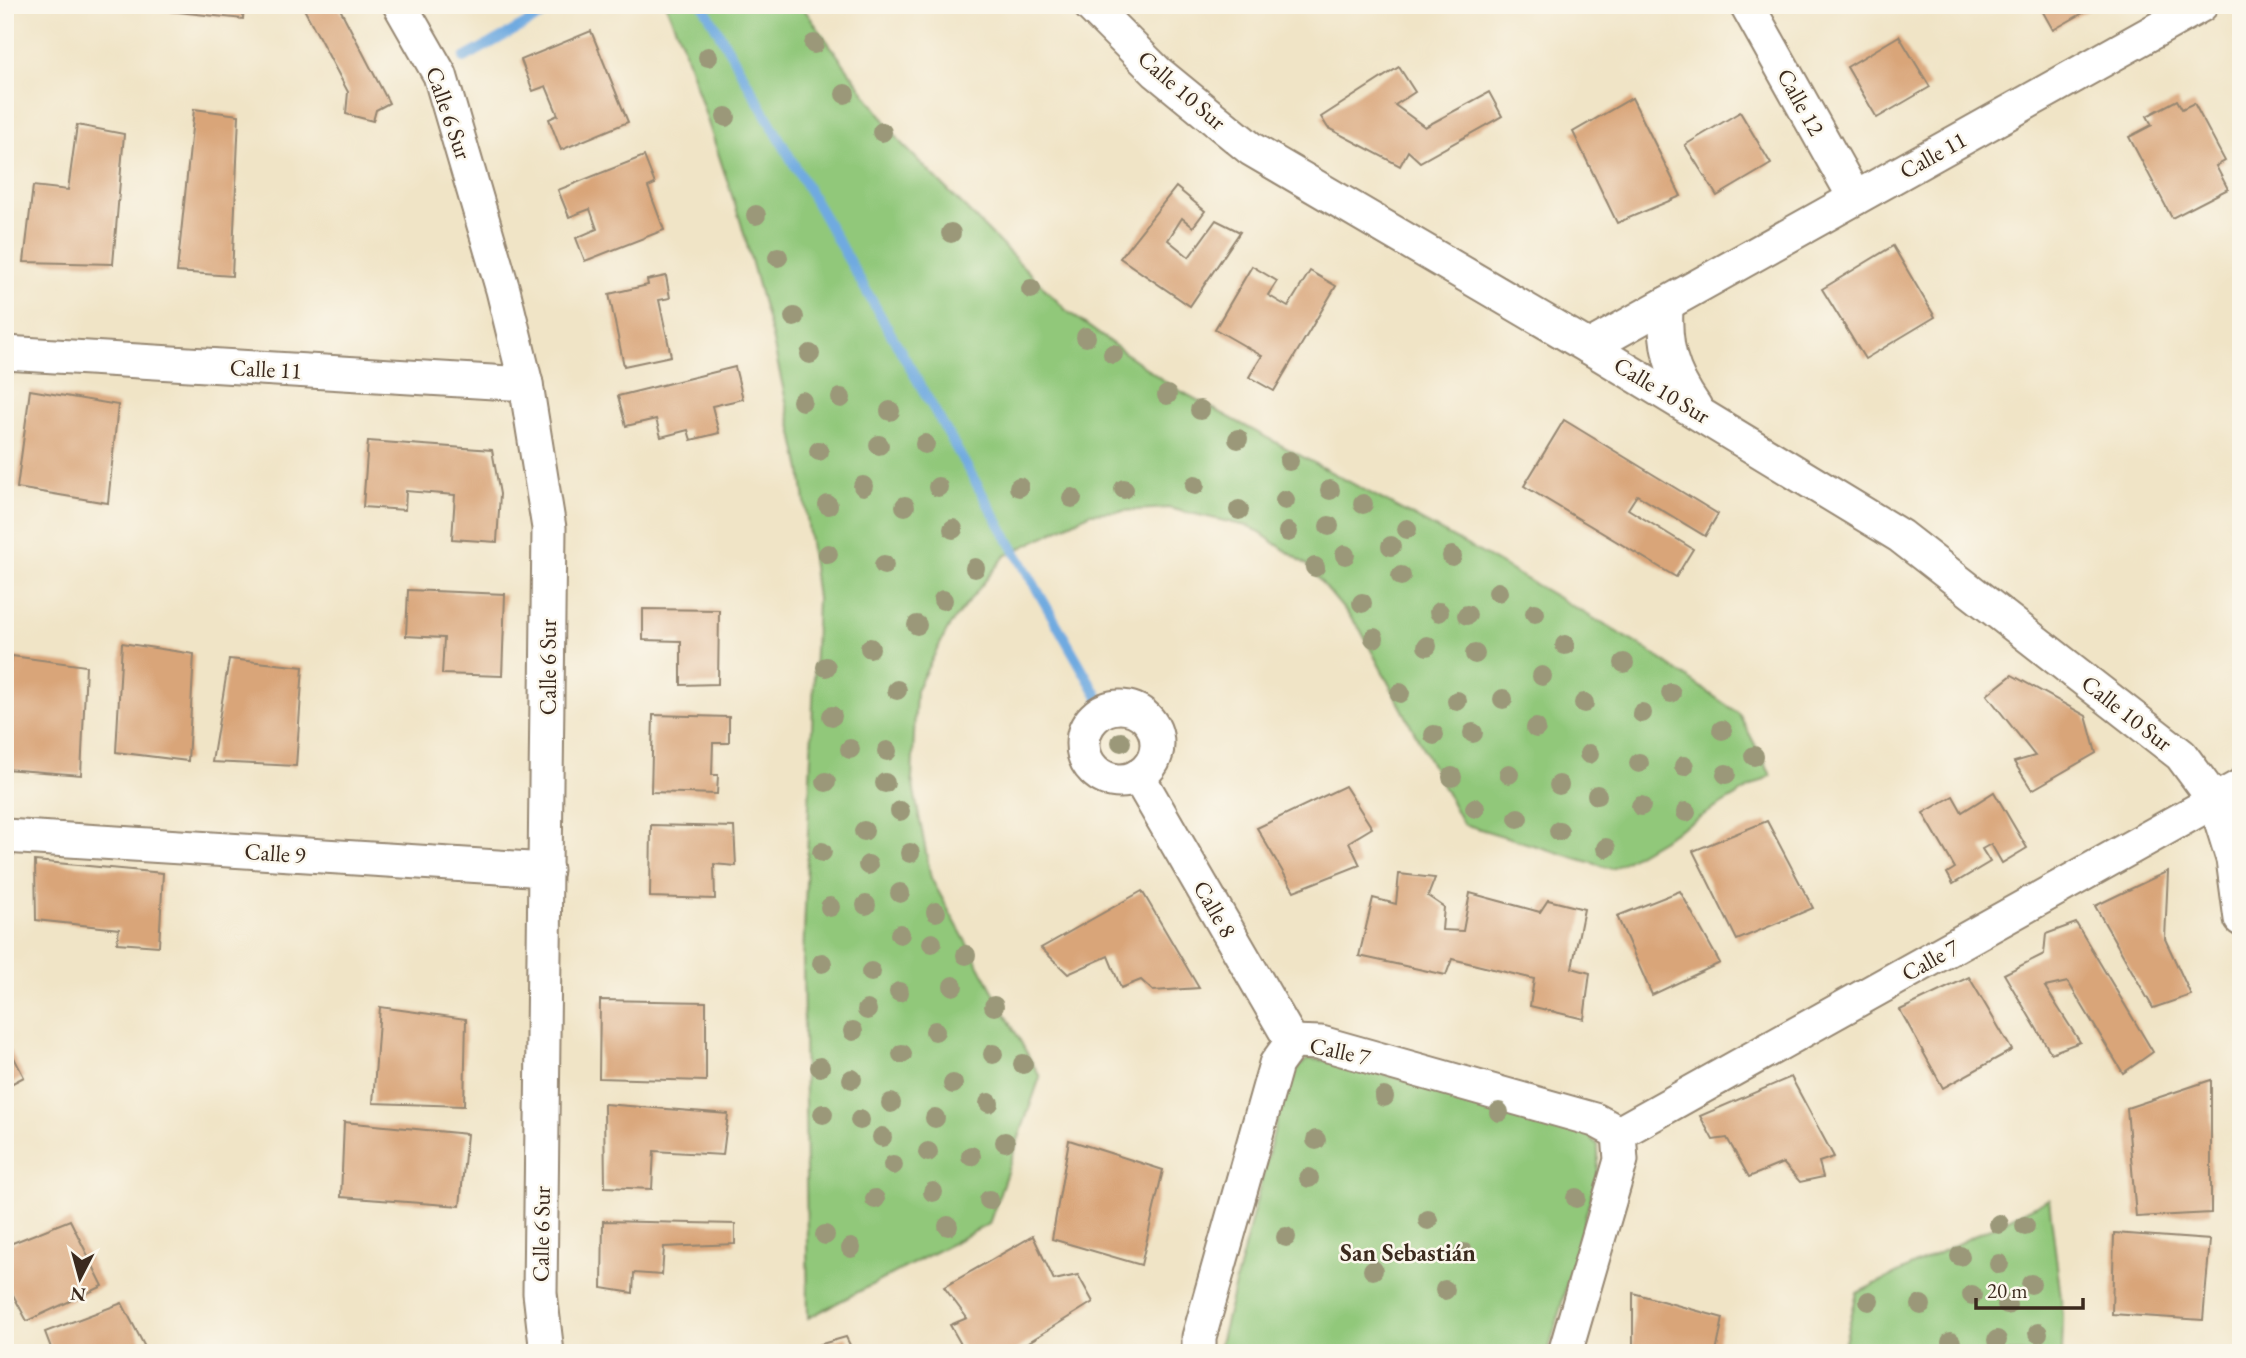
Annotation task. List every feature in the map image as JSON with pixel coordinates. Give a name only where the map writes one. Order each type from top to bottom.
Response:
[{"type":"street","name":"Calle 6 Sur","points":[[400,5],[440,75],[503,290],[526,384],[549,528],[540,1293],[547,1353]]},
{"type":"street","name":"Calle 10 Sur","points":[[1090,5],[1157,72],[1251,149],[1698,411],[1900,536],[2181,755],[2228,793],[2241,919]]},
{"type":"street","name":"Calle 12","points":[[1747,5],[1855,198]]},
{"type":"street","name":"Calle 11","points":[[1590,347],[2201,5]]},
{"type":"street","points":[[1666,304],[1665,333],[1670,361],[1681,388],[1698,411]]},
{"type":"street","name":"Calle 11","points":[[5,354],[526,384]]},
{"type":"street","name":"Calle 8","points":[[1138,776],[1292,1042]]},
{"type":"street","name":"Calle 7","points":[[1199,1353],[1199,1337],[1276,1064],[1292,1042],[1334,1046],[1595,1119],[1619,1133],[2228,793]]},
{"type":"street","name":"Calle 9","points":[[5,836],[546,870]]},
{"type":"street","points":[[1565,1353],[1621,1160],[1619,1133]]},
{"type":"green space","points":[[666,5],[801,5],[902,144],[1067,311],[1171,386],[1476,550],[1646,649],[1739,714],[1771,775],[1612,869],[1463,824],[1360,629],[1307,565],[1251,527],[1168,508],[1091,513],[1005,556],[950,625],[916,690],[912,780],[931,878],[1040,1077],[989,1224],[808,1318],[803,960],[817,599],[801,470],[772,337],[741,223],[682,43]]},
{"type":"green space","points":[[1308,1059],[1341,1062],[1582,1130],[1598,1145],[1598,1171],[1548,1353],[1218,1351],[1288,1076]]},
{"type":"green space","points":[[2049,1199],[2063,1315],[2062,1353],[1842,1353],[1857,1293]]},
{"type":"building","points":[[141,5],[244,5],[243,19],[141,8]]},
{"type":"building","points":[[311,5],[338,5],[389,103],[376,110],[373,121],[346,114],[348,92],[304,9]]},
{"type":"building","points":[[2039,5],[2097,5],[2053,30]]},
{"type":"building","points":[[591,31],[628,122],[561,150],[549,119],[558,115],[546,86],[533,91],[521,60]]},
{"type":"building","points":[[1899,36],[1930,87],[1877,118],[1847,67]]},
{"type":"building","points":[[1399,67],[1415,92],[1395,105],[1425,127],[1489,92],[1502,116],[1420,162],[1408,151],[1400,166],[1328,128],[1321,117]]},
{"type":"building","points":[[1632,98],[1681,196],[1617,223],[1573,132]]},
{"type":"building","points":[[2177,100],[2182,109],[2194,103],[2225,161],[2216,166],[2228,189],[2172,218],[2129,137],[2152,125],[2147,116]]},
{"type":"building","points":[[194,109],[239,115],[232,276],[177,272]]},
{"type":"building","points":[[1740,112],[1771,164],[1717,196],[1685,145]]},
{"type":"building","points":[[77,125],[124,134],[113,264],[24,262],[33,186],[68,190]]},
{"type":"building","points":[[644,156],[655,184],[648,187],[664,230],[585,261],[576,238],[597,229],[590,209],[569,217],[558,190]]},
{"type":"building","points":[[1176,187],[1205,211],[1193,227],[1182,218],[1168,240],[1189,257],[1216,220],[1240,232],[1190,306],[1120,258]]},
{"type":"building","points":[[1893,246],[1935,317],[1865,359],[1822,289]]},
{"type":"building","points":[[1252,266],[1277,281],[1268,295],[1288,307],[1310,271],[1336,286],[1274,391],[1249,377],[1262,356],[1215,329]]},
{"type":"building","points":[[666,276],[670,298],[659,300],[671,356],[624,366],[609,294],[648,285],[647,280]]},
{"type":"building","points":[[735,367],[743,399],[712,406],[719,433],[691,440],[688,430],[661,437],[656,419],[626,426],[618,396]]},
{"type":"building","points":[[30,390],[118,405],[108,503],[17,488]]},
{"type":"building","points":[[1564,420],[1718,514],[1705,536],[1637,495],[1628,509],[1693,549],[1676,577],[1524,486]]},
{"type":"building","points":[[368,441],[492,450],[500,494],[497,542],[452,539],[455,495],[406,491],[405,510],[363,507]]},
{"type":"building","points":[[408,590],[505,594],[502,676],[442,674],[444,638],[406,636]]},
{"type":"building","points":[[643,609],[719,610],[718,684],[681,685],[681,641],[643,640]]},
{"type":"building","points":[[122,643],[194,654],[188,761],[116,752]]},
{"type":"building","points":[[12,656],[86,666],[81,775],[5,769],[5,716]]},
{"type":"building","points":[[229,659],[303,667],[296,766],[212,762]]},
{"type":"building","points":[[2012,675],[2086,716],[2096,753],[2032,790],[2014,762],[2035,756],[1987,695]]},
{"type":"building","points":[[653,715],[729,717],[729,743],[713,743],[712,775],[718,775],[717,794],[651,792]]},
{"type":"building","points":[[1345,786],[1372,828],[1349,842],[1360,865],[1294,891],[1257,828]]},
{"type":"building","points":[[1994,792],[2027,848],[2002,863],[1991,844],[1982,849],[1990,862],[1953,884],[1947,873],[1955,868],[1923,813],[1953,796],[1962,812]]},
{"type":"building","points":[[1767,821],[1813,908],[1737,940],[1693,851]]},
{"type":"building","points":[[651,825],[734,827],[736,866],[714,864],[715,899],[650,897]]},
{"type":"building","points":[[35,861],[163,873],[159,946],[117,943],[119,929],[36,920]]},
{"type":"building","points":[[2168,871],[2165,939],[2191,995],[2153,1008],[2095,906]]},
{"type":"building","points":[[1399,874],[1435,878],[1428,896],[1444,907],[1442,930],[1463,931],[1470,893],[1540,912],[1548,900],[1584,909],[1572,968],[1590,973],[1584,1019],[1530,1006],[1534,979],[1452,959],[1446,975],[1359,956],[1373,898],[1396,904]]},
{"type":"building","points":[[1142,891],[1199,988],[1153,991],[1141,980],[1121,988],[1108,956],[1068,974],[1041,948]]},
{"type":"building","points":[[1680,891],[1720,963],[1652,995],[1617,916]]},
{"type":"building","points":[[2076,923],[2153,1052],[2123,1073],[2068,982],[2045,987],[2080,1042],[2051,1053],[2004,974],[2044,954],[2046,934]]},
{"type":"building","points":[[1969,977],[2012,1050],[1943,1088],[1900,1010]]},
{"type":"building","points":[[600,1000],[706,1002],[706,1081],[599,1078]]},
{"type":"building","points":[[380,1007],[466,1019],[464,1106],[373,1103]]},
{"type":"building","points":[[5,1040],[24,1077],[5,1087]]},
{"type":"building","points":[[1791,1077],[1834,1157],[1819,1162],[1823,1177],[1800,1182],[1783,1163],[1749,1177],[1727,1138],[1713,1140],[1700,1116]]},
{"type":"building","points":[[2211,1080],[2211,1213],[2136,1217],[2127,1108]]},
{"type":"building","points":[[604,1104],[728,1114],[723,1155],[654,1151],[652,1189],[605,1187]]},
{"type":"building","points":[[344,1122],[467,1134],[460,1206],[341,1197]]},
{"type":"building","points":[[1069,1140],[1163,1170],[1141,1265],[1052,1239]]},
{"type":"building","points":[[70,1220],[103,1286],[27,1321],[5,1280],[5,1246]]},
{"type":"building","points":[[603,1221],[735,1224],[735,1244],[664,1247],[662,1275],[634,1273],[633,1293],[602,1288]]},
{"type":"building","points":[[2114,1233],[2210,1240],[2203,1320],[2112,1314]]},
{"type":"building","points":[[1033,1236],[1054,1280],[1078,1275],[1093,1302],[1011,1353],[966,1353],[950,1325],[967,1318],[944,1287]]},
{"type":"building","points":[[1633,1293],[1723,1318],[1716,1353],[1633,1353]]},
{"type":"building","points":[[122,1303],[148,1353],[53,1353],[45,1332]]},
{"type":"building","points":[[846,1337],[854,1353],[810,1353],[808,1348]]},
{"type":"waterway","points":[[464,58],[560,5]]},
{"type":"waterway","points":[[703,5],[1100,700]]},
{"type":"district","name":"San Sebastián","points":[[1408,1252]]}]
